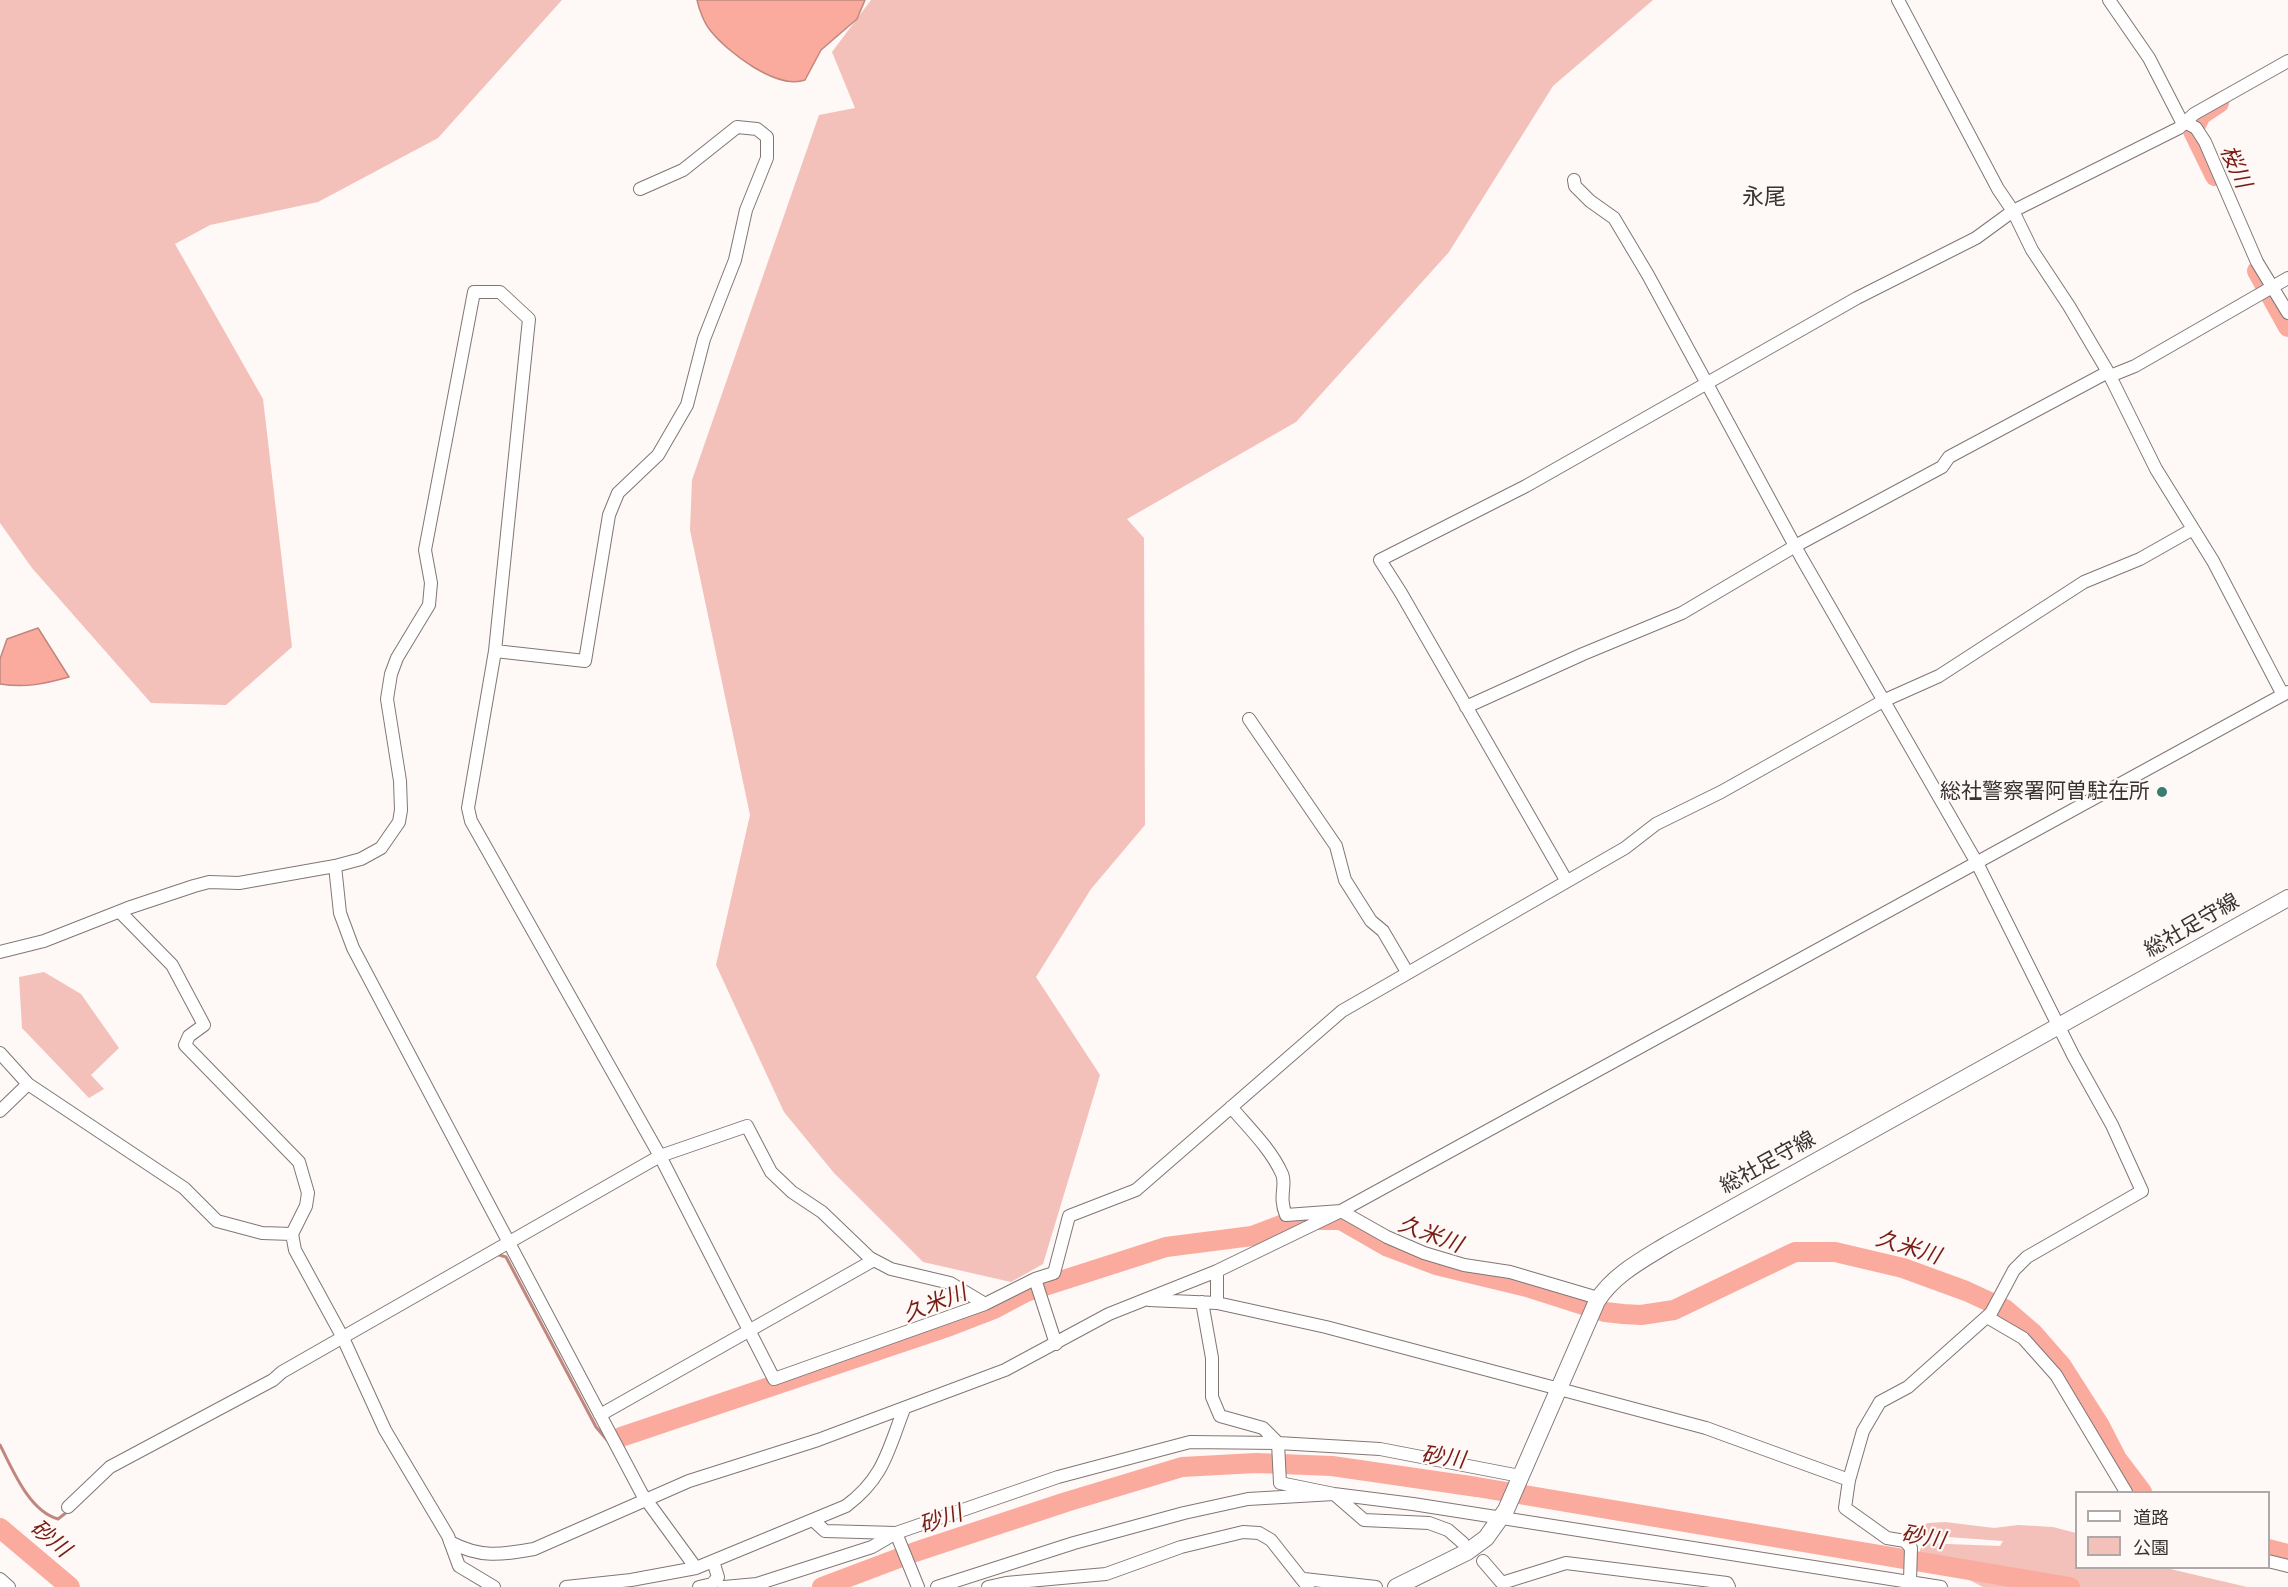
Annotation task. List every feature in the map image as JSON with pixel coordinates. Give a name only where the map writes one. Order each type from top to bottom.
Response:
[{"type":"main road","name":"総社足守線","points":[[1396,1587],[1467,1552],[1486,1538],[1503,1514],[1595,1305],[1626,1271],[1668,1244],[2059,1028],[2288,898]]},
{"type":"street","points":[[450,1542],[471,1553],[508,1554],[534,1549],[689,1481],[794,1448],[1005,1370],[1109,1314],[1217,1271],[1335,1214],[2285,694],[2213,561],[2156,469],[2109,374],[2032,250],[1898,0]]},
{"type":"street","points":[[2109,0],[2149,58],[2223,179],[2269,288],[2288,313]]},
{"type":"street","points":[[1566,880],[1401,592],[1380,560],[1527,486],[1857,298],[1976,238],[2013,211],[2189,125],[2222,97],[2288,61]]},
{"type":"street","points":[[495,651],[585,661],[609,515],[614,499],[658,455],[687,405],[704,339],[743,236],[746,210],[768,158],[768,137],[757,129],[737,128],[683,170],[640,189]]},
{"type":"street","points":[[1574,180],[1575,186],[1590,201],[1614,218],[1883,701],[1977,863],[2059,1028],[2112,1125],[2142,1191],[2027,1257],[2014,1270],[1989,1315],[1908,1387],[1880,1402],[1863,1431],[1849,1480],[1845,1508],[1887,1538],[1905,1541],[1911,1548],[1911,1579]]},
{"type":"street","points":[[1466,707],[1582,654],[1682,613],[1797,546],[1942,467],[1949,457],[2109,374],[2136,366],[2288,278]]},
{"type":"street","points":[[0,952],[44,941],[209,882],[239,883],[335,867],[361,859],[381,848],[399,822],[400,781],[387,699],[391,674],[397,658],[429,605],[431,583],[425,550],[474,292],[500,292],[529,319],[495,651],[468,808],[471,820],[660,1156],[774,1379],[1037,1285],[1054,1273],[1069,1216],[1136,1190],[1342,1011],[1624,848],[1656,824],[1753,775],[1883,701],[1939,676],[2084,582],[2140,559],[2193,529]]},
{"type":"street","points":[[1249,719],[1336,846],[1345,880],[1371,921],[1383,931],[1407,972]]},
{"type":"street","points":[[335,867],[340,913],[353,948],[507,1243],[646,1499],[696,1568]]},
{"type":"street","points":[[120,912],[172,965],[204,1025],[189,1036],[185,1045],[299,1162],[308,1193],[306,1206],[292,1234],[295,1250],[344,1341],[386,1430],[450,1542],[459,1566],[494,1587]]},
{"type":"street","points":[[0,1053],[28,1084],[184,1188],[217,1221],[262,1233],[292,1234]]},
{"type":"street","points":[[0,1111],[28,1084]]},
{"type":"street","points":[[1231,1107],[1282,1174],[1284,1181],[1281,1204],[1286,1215],[1335,1214],[1424,1252],[1464,1265],[1510,1272],[1595,1305]]},
{"type":"street","points":[[68,1507],[110,1467],[273,1380],[282,1372],[344,1341],[507,1243],[660,1156],[747,1126],[771,1172],[792,1192],[822,1212],[874,1260],[891,1269],[950,1283],[985,1304]]},
{"type":"street","points":[[600,1415],[874,1260]]},
{"type":"street","points":[[1217,1271],[1217,1303]]},
{"type":"street","points":[[1037,1285],[1056,1344]]},
{"type":"street","points":[[1143,1300],[1217,1303],[1326,1327],[1706,1428],[1849,1480]]},
{"type":"street","points":[[1202,1302],[1212,1358],[1212,1397],[1220,1416],[1263,1428],[1278,1443],[1280,1483]]},
{"type":"street","points":[[1989,1315],[2023,1338],[2056,1375],[2084,1417],[2125,1491]]},
{"type":"street","points":[[566,1587],[631,1580],[696,1568],[846,1506],[867,1490],[886,1455],[904,1409]]},
{"type":"street","points":[[724,1587],[757,1584],[872,1546],[896,1533],[1058,1477],[1190,1442],[1278,1443],[1380,1449],[1519,1479]]},
{"type":"street","points":[[1280,1483],[1334,1494],[1503,1514],[1692,1550],[1911,1579],[1941,1587]]},
{"type":"street","points":[[1260,1499],[1280,1483]]},
{"type":"street","points":[[937,1587],[1074,1543],[1184,1513],[1260,1499],[1334,1494],[1365,1520],[1429,1523],[1448,1530],[1463,1543]]},
{"type":"street","points":[[813,1520],[825,1531],[896,1533]]},
{"type":"street","points":[[1077,1587],[1181,1547],[1243,1532],[1259,1533],[1271,1540],[1306,1583],[1377,1587]]},
{"type":"street","points":[[896,1533],[918,1587]]},
{"type":"street","points":[[1483,1561],[1502,1583],[1566,1563],[1727,1583],[1729,1587]]},
{"type":"street","points":[[699,1587],[712,1584],[717,1577],[713,1562]]},
{"type":"street","points":[[2270,1562],[2288,1566]]},
{"type":"street","points":[[0,1579],[9,1587]]},
{"type":"street","points":[[988,1587],[1006,1583],[1094,1582]]},
{"type":"green space","points":[[0,0],[562,0],[438,138],[318,202],[210,225],[175,244],[263,399],[292,647],[226,705],[151,703],[32,568],[0,523]]},
{"type":"green space","points":[[871,0],[1653,0],[1553,86],[1449,252],[1296,422],[1127,519],[1144,538],[1145,825],[1091,889],[1036,977],[1100,1075],[1043,1264],[1011,1282],[923,1262],[834,1173],[784,1112],[716,965],[750,815],[690,530],[692,480],[819,115],[855,108],[832,52]]},
{"type":"green space","points":[[44,972],[81,994],[119,1048],[91,1075],[104,1089],[89,1098],[22,1028],[19,977]]},
{"type":"green space","points":[[1945,1522],[1994,1528],[2018,1525],[2053,1527],[2075,1533],[2075,1569],[2170,1569],[2247,1587],[1983,1587],[1919,1554],[1922,1543],[2000,1546],[2003,1541],[1920,1535],[1917,1528],[1928,1523]]},
{"type":"shaded area","points":[[697,0],[865,0],[857,19],[821,50],[805,80],[794,82],[781,80],[753,67],[728,48],[708,27]]},
{"type":"shaded area","points":[[38,628],[69,677],[35,685],[0,684],[0,659],[7,639]]},
{"type":"waterway","name":"桜川","points":[[2215,176],[2193,131],[2201,115],[2219,103]]},
{"type":"waterway","name":"桜川","points":[[2257,271],[2288,327]]},
{"type":"waterway","name":"久米川","points":[[621,1437],[950,1326],[994,1309],[1026,1292],[1166,1247],[1252,1236],[1294,1220],[1341,1220],[1388,1247],[1436,1265],[1527,1287],[1605,1312],[1623,1314],[1641,1315],[1674,1310],[1795,1252],[1835,1252],[1903,1268],[1966,1291],[2005,1309],[2033,1333],[2061,1365],[2100,1426],[2117,1459],[2141,1491]]},
{"type":"waterway","points":[[499,1255],[506,1257],[596,1427],[607,1440]]},
{"type":"waterway","points":[[0,1445],[30,1499],[48,1515],[58,1519],[67,1512]]},
{"type":"waterway","name":"砂川","points":[[822,1587],[915,1552],[1066,1502],[1182,1467],[1256,1463],[1332,1466],[1477,1487],[2070,1587]]},
{"type":"waterway","name":"砂川","points":[[0,1528],[70,1587]]},
{"type":"waterway","name":"久米川","points":[[2270,1550],[2288,1554]]},
{"type":"place","name":"総社警察署阿曽駐在所","points":[[2162,792]]},
{"type":"district","name":"永尾","points":[[1764,198]]}]
